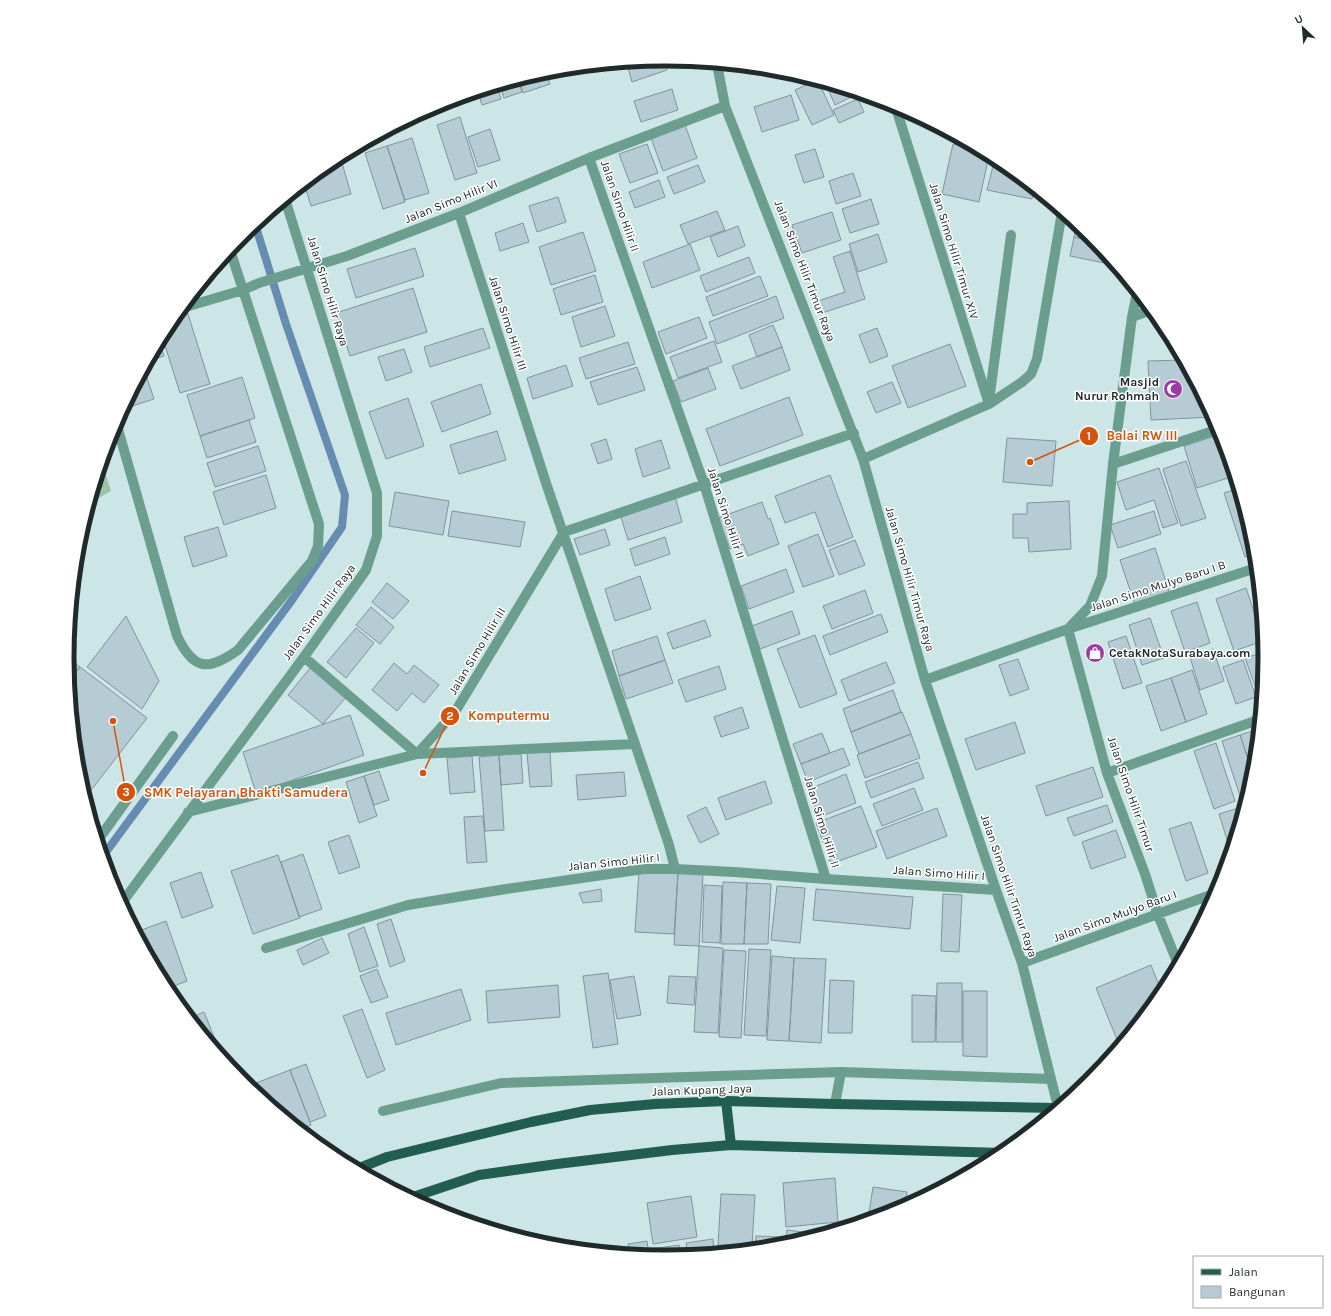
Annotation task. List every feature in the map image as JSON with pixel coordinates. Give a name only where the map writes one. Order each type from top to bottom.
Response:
[{"type":"main road","name":"Jalan Kupang Jaya","points":[[363,1167],[387,1157],[531,1122],[590,1110],[655,1104],[726,1101],[1050,1108]]},
{"type":"main road","points":[[726,1101],[730,1145]]},
{"type":"main road","points":[[418,1195],[479,1176],[557,1164],[672,1150],[730,1145],[990,1153]]},
{"type":"street","name":"Jalan Simo Hilir Timur Raya","points":[[717,68],[725,106],[863,459],[925,680],[1022,963],[1056,1103]]},
{"type":"street","name":"Jalan Simo Hilir VI","points":[[190,306],[347,256],[459,213],[589,158],[725,106]]},
{"type":"street","name":"Jalan Simo Hilir Timur XIV","points":[[898,114],[989,404]]},
{"type":"street","name":"Jalan Simo Hilir II","points":[[589,158],[704,484],[826,879]]},
{"type":"street","name":"Jalan Simo Hilir Raya","points":[[125,898],[304,657],[366,570],[377,536],[377,493],[308,268],[286,203]]},
{"type":"street","name":"Jalan Simo Hilir III","points":[[459,213],[547,486],[564,532],[669,845],[675,869]]},
{"type":"street","points":[[863,459],[989,404],[1022,382],[1031,374],[1037,360],[1061,218]]},
{"type":"street","points":[[989,404],[1010,235]]},
{"type":"street","points":[[119,432],[177,636],[183,649],[197,663],[210,665],[224,660],[238,650],[312,561],[318,546],[319,524],[232,255]]},
{"type":"street","points":[[1068,629],[1090,606],[1102,576],[1113,464],[1132,317],[1136,299]]},
{"type":"street","points":[[1132,317],[1145,312]]},
{"type":"street","points":[[1113,464],[1212,431]]},
{"type":"street","points":[[564,532],[854,433]]},
{"type":"street","name":"Jalan Simo Hilir III","points":[[417,754],[455,712],[564,532]]},
{"type":"street","name":"Jalan Simo Mulyo Baru I B","points":[[925,680],[1068,629],[1250,570]]},
{"type":"street","name":"Jalan Simo Hilir Timur","points":[[1068,629],[1107,773],[1145,874],[1158,915],[1176,958]]},
{"type":"street","points":[[304,657],[417,754]]},
{"type":"street","points":[[1107,773],[1253,722]]},
{"type":"street","points":[[101,835],[173,736]]},
{"type":"street","points":[[188,812],[417,754],[635,744]]},
{"type":"street","name":"Jalan Simo Hilir I","points":[[266,948],[408,905],[644,869],[734,872],[996,890]]},
{"type":"street","name":"Jalan Simo Mulyo Baru I","points":[[1022,963],[1207,897]]},
{"type":"street","points":[[835,1104],[841,1072]]},
{"type":"street","points":[[383,1112],[501,1083],[841,1072],[1051,1079]]},
{"type":"green space","points":[[104,470],[111,491],[96,500]]},
{"type":"building","points":[[666,66],[667,70],[632,82],[628,68]]},
{"type":"building","points":[[548,77],[550,84],[523,93],[520,84]]},
{"type":"building","points":[[519,84],[522,92],[504,98],[501,89]]},
{"type":"building","points":[[809,84],[821,86],[834,115],[812,125],[795,90]]},
{"type":"building","points":[[672,89],[678,110],[641,122],[634,101]]},
{"type":"building","points":[[828,89],[853,96],[835,105]]},
{"type":"building","points":[[498,90],[501,99],[482,105],[479,96]]},
{"type":"building","points":[[791,95],[799,120],[762,132],[754,107]]},
{"type":"building","points":[[858,99],[864,112],[839,123],[833,110]]},
{"type":"building","points":[[460,117],[477,173],[455,180],[437,125]]},
{"type":"building","points":[[685,125],[697,158],[663,171],[651,138]]},
{"type":"building","points":[[490,129],[500,160],[478,167],[468,137]]},
{"type":"building","points":[[412,138],[429,193],[405,200],[387,146]]},
{"type":"building","points":[[647,144],[658,173],[630,183],[619,154]]},
{"type":"building","points":[[953,144],[964,147],[988,162],[979,202],[942,194]]},
{"type":"building","points":[[387,146],[405,202],[383,209],[365,153]]},
{"type":"building","points":[[815,149],[824,177],[804,183],[795,155]]},
{"type":"building","points":[[342,163],[351,194],[311,206],[305,188]]},
{"type":"building","points":[[698,165],[705,182],[674,194],[667,177]]},
{"type":"building","points":[[993,165],[1033,194],[1032,199],[987,190]]},
{"type":"building","points":[[853,173],[861,196],[836,204],[829,181]]},
{"type":"building","points":[[659,180],[665,197],[635,208],[629,192]]},
{"type":"building","points":[[558,197],[566,222],[537,232],[529,206]]},
{"type":"building","points":[[871,199],[879,224],[850,233],[842,209]]},
{"type":"building","points":[[717,211],[725,230],[688,244],[680,225]]},
{"type":"building","points":[[832,212],[841,240],[802,253],[792,225]]},
{"type":"building","points":[[523,223],[529,242],[500,251],[495,233]]},
{"type":"building","points":[[738,226],[745,246],[718,257],[710,237]]},
{"type":"building","points":[[1075,231],[1084,239],[1074,237]]},
{"type":"building","points":[[583,232],[596,271],[551,285],[539,247]]},
{"type":"building","points":[[878,234],[887,262],[858,272],[849,244]]},
{"type":"building","points":[[1074,237],[1084,239],[1107,264],[1070,256]]},
{"type":"building","points":[[690,244],[700,270],[652,288],[643,262]]},
{"type":"building","points":[[415,248],[424,276],[356,298],[347,269]]},
{"type":"building","points":[[850,251],[865,299],[819,314],[815,302],[845,292],[833,257]]},
{"type":"building","points":[[749,257],[755,273],[706,292],[700,276]]},
{"type":"building","points":[[595,275],[603,302],[561,315],[553,289]]},
{"type":"building","points":[[760,276],[768,296],[713,316],[706,297]]},
{"type":"building","points":[[413,288],[427,332],[350,356],[336,313]]},
{"type":"building","points":[[776,296],[784,318],[717,344],[709,322]]},
{"type":"building","points":[[605,306],[615,336],[581,347],[572,317]]},
{"type":"building","points":[[186,311],[210,384],[180,393],[164,343]]},
{"type":"building","points":[[699,317],[707,338],[666,354],[658,332]]},
{"type":"building","points":[[773,325],[782,347],[757,357],[749,335]]},
{"type":"building","points":[[483,328],[490,348],[430,367],[424,347]]},
{"type":"building","points":[[877,328],[888,356],[870,363],[859,335]]},
{"type":"building","points":[[714,341],[722,362],[678,378],[670,357]]},
{"type":"building","points":[[628,342],[635,364],[586,379],[579,358]]},
{"type":"building","points":[[950,344],[966,386],[908,408],[892,366]]},
{"type":"building","points":[[782,347],[790,370],[741,389],[732,366]]},
{"type":"building","points":[[161,348],[164,356],[155,359]]},
{"type":"building","points":[[404,349],[412,372],[386,381],[378,357]]},
{"type":"building","name":"Masjid Nurur Rohmah","points":[[1177,360],[1206,417],[1151,420],[1148,361]]},
{"type":"building","points":[[566,365],[573,386],[533,399],[527,378]]},
{"type":"building","points":[[637,367],[645,390],[598,405],[590,382]]},
{"type":"building","points":[[708,368],[716,389],[681,402],[673,381]]},
{"type":"building","points":[[146,375],[154,399],[130,407]]},
{"type":"building","points":[[242,377],[255,418],[200,436],[187,395]]},
{"type":"building","points":[[892,382],[901,403],[876,413],[867,392]]},
{"type":"building","points":[[481,384],[491,414],[442,432],[431,402]]},
{"type":"building","points":[[789,397],[803,435],[720,466],[706,429]]},
{"type":"building","points":[[408,398],[424,446],[386,459],[369,412]]},
{"type":"building","points":[[249,420],[256,442],[207,458],[200,436]]},
{"type":"building","points":[[497,431],[506,460],[459,474],[450,445]]},
{"type":"building","points":[[1214,436],[1229,478],[1197,488],[1184,446]]},
{"type":"building","points":[[1007,438],[1056,441],[1052,486],[1003,482]]},
{"type":"building","points":[[606,439],[612,459],[598,464],[591,444]]},
{"type":"building","points":[[661,440],[670,468],[643,477],[635,449]]},
{"type":"building","points":[[258,446],[266,471],[215,487],[207,463]]},
{"type":"building","points":[[1186,461],[1206,518],[1181,526],[1163,469]]},
{"type":"building","points":[[1159,468],[1178,523],[1163,528],[1154,500],[1126,510],[1117,482]]},
{"type":"building","points":[[266,475],[276,508],[224,525],[213,492]]},
{"type":"building","points":[[830,475],[853,537],[828,547],[815,512],[785,523],[775,496]]},
{"type":"building","points":[[1233,490],[1248,556],[1245,557],[1224,493]]},
{"type":"building","points":[[395,492],[449,501],[443,535],[389,526]]},
{"type":"building","points":[[675,496],[682,522],[628,540],[620,514]]},
{"type":"building","points":[[1069,501],[1071,549],[1029,552],[1028,538],[1013,538],[1013,514],[1027,514],[1027,503]]},
{"type":"building","points":[[762,502],[768,519],[770,518],[779,544],[748,556],[743,544],[730,549],[718,518]]},
{"type":"building","points":[[452,511],[525,522],[520,547],[448,536]]},
{"type":"building","points":[[1154,511],[1161,534],[1118,548],[1110,525]]},
{"type":"building","points":[[218,527],[227,556],[193,567],[184,537]]},
{"type":"building","points":[[605,529],[610,545],[580,555],[574,539]]},
{"type":"building","points":[[818,534],[834,576],[803,587],[788,546]]},
{"type":"building","points":[[665,537],[670,554],[635,566],[630,549]]},
{"type":"building","points":[[855,540],[865,565],[839,575],[829,550]]},
{"type":"building","points":[[1155,548],[1170,594],[1135,605],[1120,560]]},
{"type":"building","points":[[786,569],[794,592],[749,609],[741,586]]},
{"type":"building","points":[[640,576],[651,609],[615,621],[605,589]]},
{"type":"building","points":[[387,583],[409,601],[393,619],[372,602]]},
{"type":"building","points":[[1246,588],[1256,618],[1257,643],[1234,651],[1216,599]]},
{"type":"building","points":[[865,590],[873,613],[832,629],[823,606]]},
{"type":"building","points":[[1197,602],[1210,643],[1185,652],[1171,611]]},
{"type":"building","points":[[371,607],[394,627],[380,644],[356,625]]},
{"type":"building","points":[[792,611],[800,634],[760,649],[752,626]]},
{"type":"building","points":[[881,614],[888,632],[830,655],[823,636]]},
{"type":"building","points":[[126,616],[159,681],[142,709],[87,667]]},
{"type":"building","points":[[1150,618],[1164,658],[1142,665],[1129,625]]},
{"type":"building","points":[[705,620],[711,636],[673,649],[667,633]]},
{"type":"building","points":[[356,628],[374,643],[346,678],[327,662]]},
{"type":"building","points":[[815,635],[837,694],[800,708],[777,649]]},
{"type":"building","points":[[657,636],[665,660],[619,676],[612,651]]},
{"type":"building","points":[[1126,636],[1142,683],[1123,689],[1108,642]]},
{"type":"building","points":[[1213,649],[1224,681],[1200,690],[1190,657]]},
{"type":"building","points":[[1258,654],[1256,690],[1245,658]]},
{"type":"building","points":[[1018,659],[1029,689],[1010,696],[999,665]]},
{"type":"building","points":[[665,660],[673,683],[626,699],[619,676]]},
{"type":"building","points":[[1243,660],[1256,697],[1236,704],[1223,667]]},
{"type":"building","points":[[74,662],[80,667],[74,674]]},
{"type":"building","points":[[886,662],[895,683],[849,701],[841,680]]},
{"type":"building","points":[[394,663],[407,674],[414,665],[439,685],[424,703],[412,693],[397,711],[372,690]]},
{"type":"building","points":[[719,666],[726,689],[686,702],[678,680]]},
{"type":"building","points":[[80,667],[147,718],[90,792],[79,735],[74,674]]},
{"type":"building","points":[[311,667],[347,696],[323,724],[288,695]]},
{"type":"building","points":[[1192,670],[1207,714],[1186,722],[1171,678]]},
{"type":"building","points":[[1171,678],[1186,722],[1161,731],[1146,686]]},
{"type":"building","points":[[893,690],[901,712],[851,732],[843,709]]},
{"type":"building","points":[[742,707],[749,728],[721,737],[714,717]]},
{"type":"building","points":[[902,712],[911,734],[859,754],[851,732]]},
{"type":"building","points":[[350,715],[364,755],[256,793],[243,752]]},
{"type":"building","points":[[1015,722],[1025,753],[976,770],[965,739]]},
{"type":"building","points":[[1252,731],[1248,759],[1240,735]]},
{"type":"building","points":[[822,733],[830,753],[801,764],[793,744]]},
{"type":"building","points":[[911,734],[920,758],[865,778],[857,755]]},
{"type":"building","points":[[1240,735],[1248,759],[1240,796],[1222,741]]},
{"type":"building","points":[[1216,743],[1235,801],[1214,809],[1194,751]]},
{"type":"building","points":[[843,748],[850,765],[808,782],[801,764]]},
{"type":"building","points":[[550,752],[552,786],[530,787],[527,753]]},
{"type":"building","points":[[521,754],[523,783],[501,785],[499,755]]},
{"type":"building","points":[[499,755],[504,830],[485,831],[479,757]]},
{"type":"building","points":[[472,756],[475,792],[450,794],[447,758]]},
{"type":"building","points":[[918,762],[924,778],[871,798],[865,782]]},
{"type":"building","points":[[1093,767],[1103,797],[1046,816],[1036,786]]},
{"type":"building","points":[[379,771],[389,800],[374,805],[364,776]]},
{"type":"building","points":[[624,772],[626,796],[578,800],[576,775]]},
{"type":"building","points":[[846,774],[856,803],[819,817],[809,789]]},
{"type":"building","points":[[364,776],[377,816],[359,823],[346,782]]},
{"type":"building","points":[[765,781],[772,803],[726,820],[718,798]]},
{"type":"building","points":[[914,788],[923,810],[882,826],[873,804]]},
{"type":"building","points":[[1107,805],[1113,822],[1074,836],[1067,818]]},
{"type":"building","points":[[861,806],[877,847],[831,864],[816,823]]},
{"type":"building","points":[[706,807],[719,834],[700,843],[687,816]]},
{"type":"building","points":[[937,808],[947,836],[887,859],[876,831]]},
{"type":"building","points":[[1238,808],[1228,842],[1219,814]]},
{"type":"building","points":[[483,816],[487,862],[467,863],[464,817]]},
{"type":"building","points":[[1191,822],[1208,873],[1186,881],[1169,829]]},
{"type":"building","points":[[1116,830],[1126,857],[1091,869],[1082,842]]},
{"type":"building","points":[[349,835],[360,867],[339,874],[328,842]]},
{"type":"building","points":[[303,854],[322,909],[299,917],[281,862]]},
{"type":"building","points":[[278,855],[300,918],[253,934],[231,871]]},
{"type":"building","points":[[639,871],[678,873],[674,934],[635,932]]},
{"type":"building","points":[[201,872],[213,907],[182,918],[170,883]]},
{"type":"building","points":[[678,873],[703,874],[699,946],[674,945]]},
{"type":"building","points":[[723,882],[747,883],[744,944],[721,944]]},
{"type":"building","points":[[747,883],[771,884],[768,944],[744,944]]},
{"type":"building","points":[[704,885],[722,886],[720,943],[702,942]]},
{"type":"building","points":[[777,886],[805,888],[800,943],[771,940]]},
{"type":"building","points":[[601,889],[602,901],[583,903],[579,893]]},
{"type":"building","points":[[816,889],[913,897],[910,929],[813,920]]},
{"type":"building","points":[[943,894],[962,895],[959,952],[941,951]]},
{"type":"building","points":[[391,919],[405,961],[390,967],[377,924]]},
{"type":"building","points":[[166,921],[187,981],[173,986],[140,930]]},
{"type":"building","points":[[364,927],[378,966],[360,972],[348,934]]},
{"type":"building","points":[[322,938],[329,953],[303,965],[297,950]]},
{"type":"building","points":[[699,946],[723,948],[718,1033],[694,1032]]},
{"type":"building","points":[[749,949],[771,950],[766,1036],[744,1035]]},
{"type":"building","points":[[724,950],[746,951],[741,1038],[719,1037]]},
{"type":"building","points":[[772,956],[794,958],[789,1041],[767,1040]]},
{"type":"building","points":[[794,958],[826,959],[821,1043],[789,1041]]},
{"type":"building","points":[[1151,965],[1159,985],[1117,1040],[1096,988]]},
{"type":"building","points":[[377,969],[388,997],[371,1003],[360,976]]},
{"type":"building","points":[[608,973],[618,1044],[593,1048],[583,976]]},
{"type":"building","points":[[634,976],[641,1015],[617,1019],[610,980]]},
{"type":"building","points":[[669,976],[696,977],[694,1005],[667,1003]]},
{"type":"building","points":[[830,980],[854,981],[852,1033],[828,1033]]},
{"type":"building","points":[[937,983],[962,983],[962,1042],[936,1042]]},
{"type":"building","points":[[558,985],[560,1017],[488,1023],[486,991]]},
{"type":"building","points":[[461,989],[471,1020],[396,1045],[386,1013]]},
{"type":"building","points":[[963,991],[987,991],[987,1057],[963,1056]]},
{"type":"building","points":[[912,995],[936,996],[935,1042],[912,1042]]},
{"type":"building","points":[[362,1009],[385,1070],[367,1078],[343,1016]]},
{"type":"building","points":[[204,1012],[217,1044],[196,1018],[195,1016]]},
{"type":"building","points":[[306,1064],[326,1116],[310,1122],[290,1070]]},
{"type":"building","points":[[290,1070],[311,1125],[304,1127],[254,1084]]},
{"type":"building","points":[[835,1178],[838,1222],[786,1227],[783,1183]]},
{"type":"building","points":[[873,1187],[907,1192],[906,1199],[869,1214]]},
{"type":"building","points":[[721,1194],[755,1195],[752,1244],[737,1246],[718,1245]]},
{"type":"building","points":[[691,1196],[697,1237],[653,1244],[647,1203]]},
{"type":"building","points":[[787,1230],[808,1233],[786,1238]]},
{"type":"building","points":[[756,1236],[781,1237],[781,1239],[755,1243]]},
{"type":"building","points":[[713,1239],[714,1248],[687,1249],[686,1243]]},
{"type":"building","points":[[647,1241],[648,1250],[629,1249],[628,1244]]},
{"type":"building","points":[[679,1245],[680,1250],[666,1250],[652,1249]]},
{"type":"waterway","points":[[106,851],[292,600],[342,527],[345,495],[286,324],[257,230]]},
{"type":"place","name":"Masjid Nurur Rohmah","points":[[1173,389]]},
{"type":"place","name":"Balai RW III","points":[[1030,462]]},
{"type":"place","name":"CetakNotaSurabaya.com","points":[[1095,653]]},
{"type":"place","name":"SMK Pelayaran Bhakti Samudera","points":[[113,721]]},
{"type":"place","name":"Komputermu","points":[[423,773]]}]
